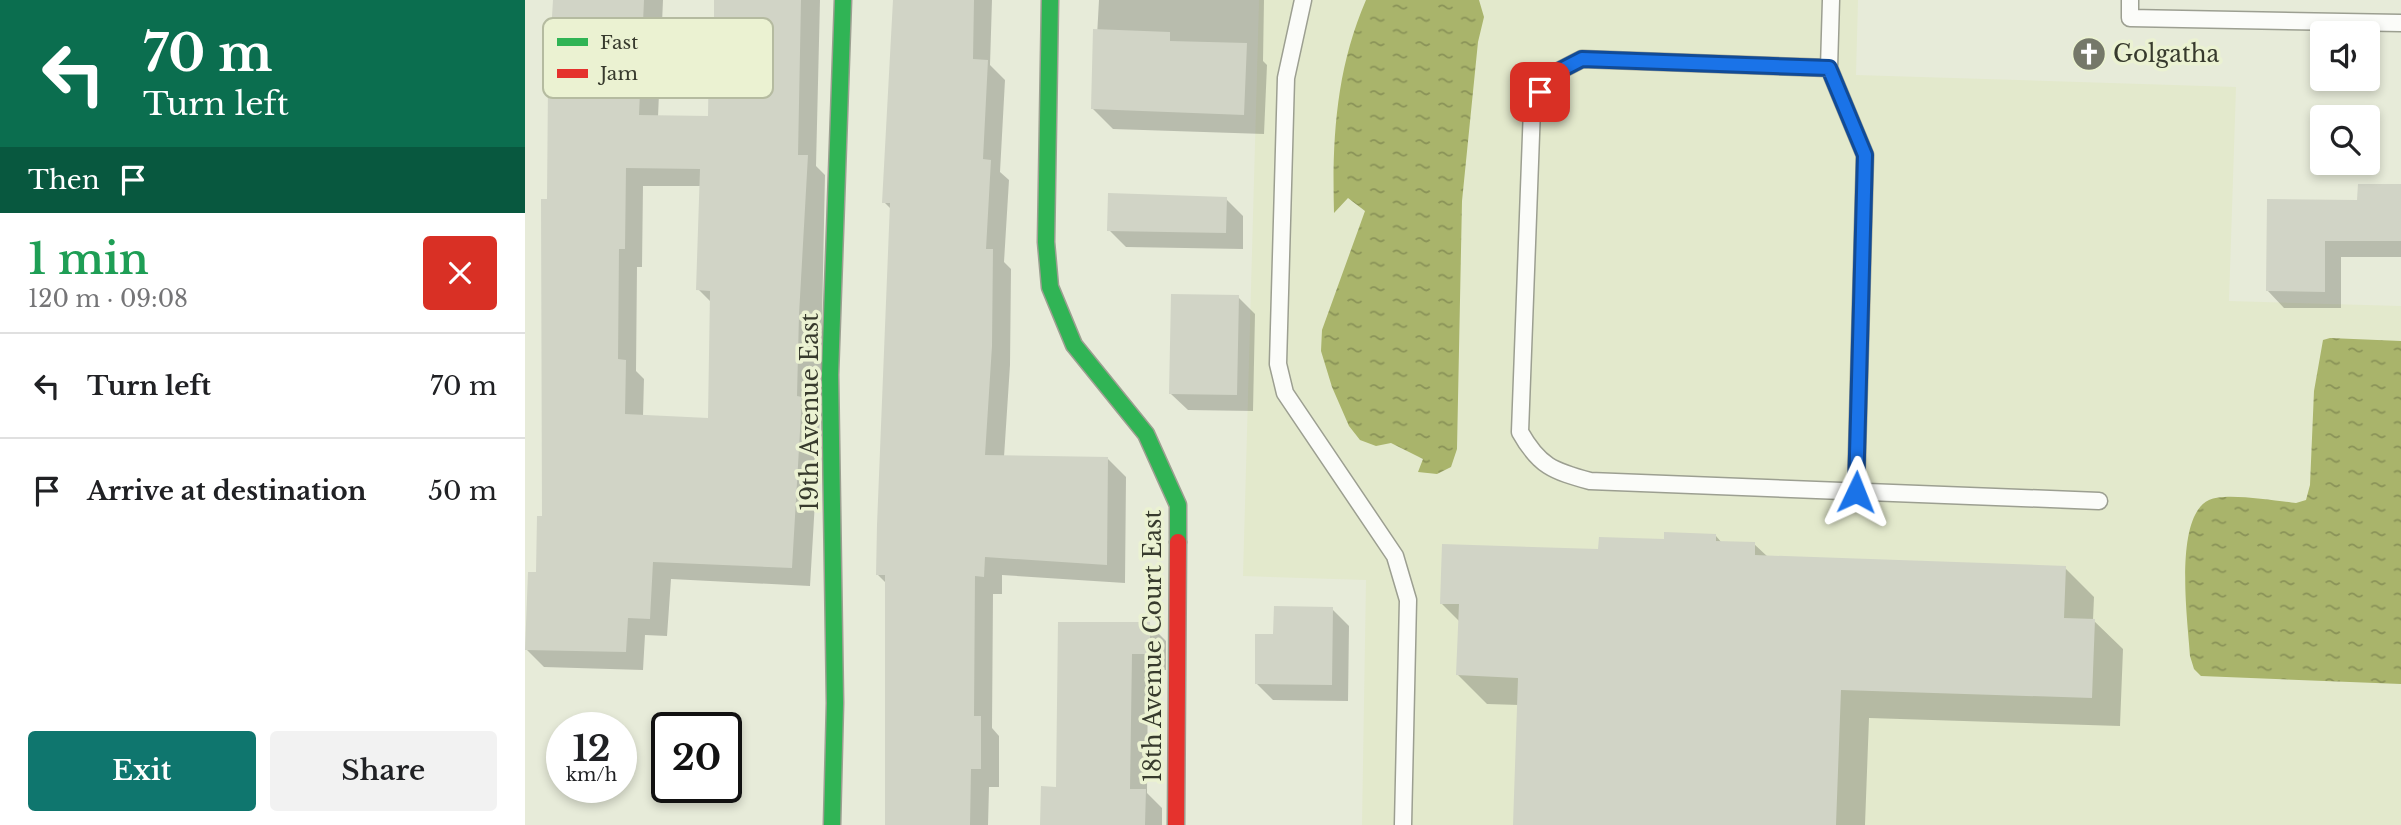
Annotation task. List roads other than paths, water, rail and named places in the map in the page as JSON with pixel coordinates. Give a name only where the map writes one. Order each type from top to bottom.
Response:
[{"type":"street","name":"19th Avenue East","points":[[832,825],[835,703],[830,375],[843,0]]},
{"type":"street","name":"18th Avenue Court East","points":[[1050,0],[1046,242],[1050,287],[1062,322],[1075,345],[1146,434],[1178,505],[1176,825]]},
{"type":"lane","points":[[1303,0],[1286,78],[1278,364],[1285,393],[1395,556],[1408,600],[1403,825]]},
{"type":"lane","points":[[1831,0],[1829,68],[1865,155],[1856,492]]},
{"type":"lane","points":[[2130,0],[2130,18],[2401,23]]},
{"type":"lane","points":[[1829,68],[1582,59],[1549,76],[1532,107],[1520,432],[1533,454],[1555,472],[1590,481],[2099,501]]},
{"type":"water","points":[[1366,0],[1479,0],[1484,17],[1478,42],[1462,201],[1457,449],[1451,467],[1437,474],[1418,472],[1423,459],[1391,443],[1376,446],[1360,440],[1349,426],[1332,387],[1321,351],[1322,330],[1365,211],[1348,198],[1334,213],[1334,185],[1335,131],[1342,78]]},
{"type":"water","points":[[2323,340],[2401,341],[2401,684],[2201,676],[2194,669],[2190,656],[2187,620],[2185,572],[2191,527],[2198,510],[2209,500],[2217,498],[2238,497],[2296,503],[2306,500],[2310,485],[2314,391]]},
{"type":"place","name":"Golgatha","points":[[2089,54]]}]
